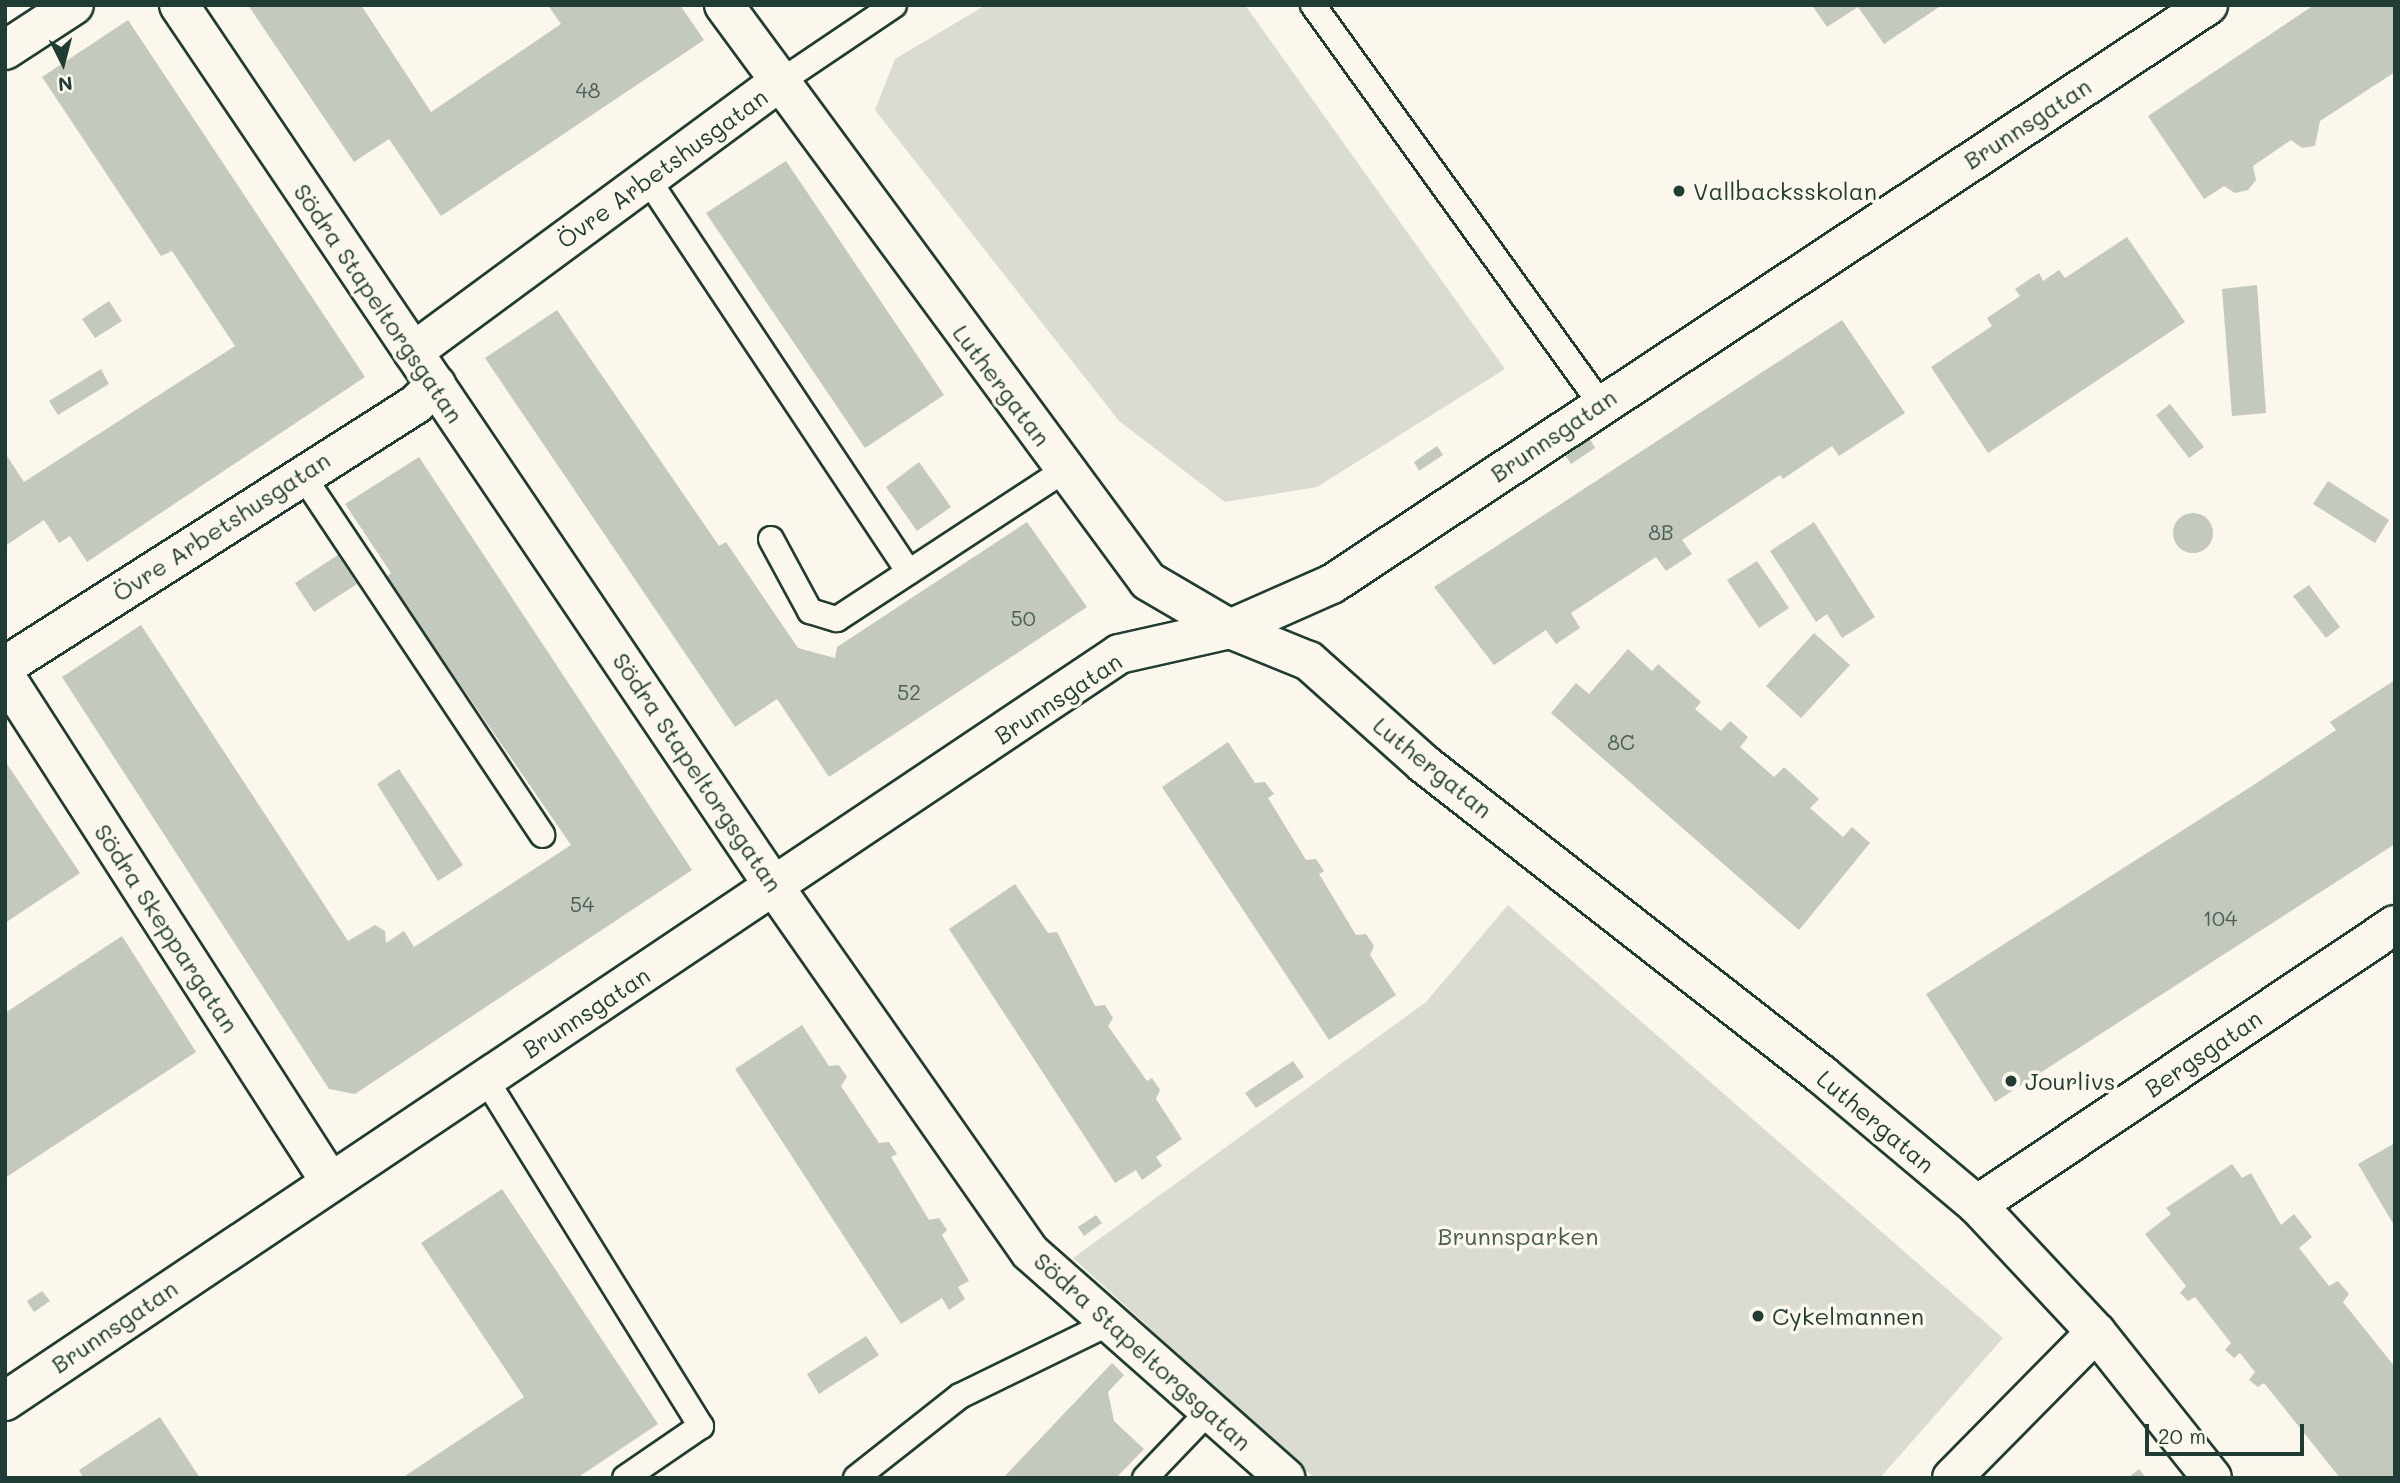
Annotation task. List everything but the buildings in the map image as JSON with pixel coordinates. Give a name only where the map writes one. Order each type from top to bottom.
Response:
[{"type":"street","points":[[5,50],[74,5]]},
{"type":"street","name":"Södra Stapeltorgsgatan","points":[[179,5],[775,888],[1030,1252],[1285,1478]]},
{"type":"street","name":"Luthergatan","points":[[724,5],[777,84],[1148,581],[1230,629],[1309,662],[1424,764],[1642,929],[1977,1205],[2096,1332],[2212,1478]]},
{"type":"street","name":"Brunnsgatan","points":[[5,1401],[329,1180],[775,888],[1119,654],[1230,629],[1332,584],[1600,402],[2208,5]]},
{"type":"street","name":"Övre Arbetshusgatan","points":[[413,352],[777,84]]},
{"type":"street","name":"Övre Arbetshusgatan","points":[[5,666],[301,473],[416,404],[436,385]]},
{"type":"street","name":"Södra Skeppargatan","points":[[5,676],[329,1180]]},
{"type":"street","name":"Bergsgatan","points":[[1977,1205],[2395,925]]},
{"type":"street","points":[[1952,1478],[2096,1332]]},
{"type":"lane","points":[[777,84],[894,5]]},
{"type":"lane","points":[[1313,5],[1600,402]]},
{"type":"lane","points":[[648,178],[909,572]]},
{"type":"lane","points":[[771,539],[810,611],[837,619],[1065,470]]},
{"type":"lane","points":[[301,473],[542,835]]},
{"type":"lane","points":[[485,1079],[701,1426],[625,1478]]},
{"type":"lane","points":[[856,1478],[960,1396],[1110,1323]]},
{"type":"lane","points":[[1145,1478],[1209,1410]]},
{"type":"green space","points":[[986,5],[1245,5],[1505,369],[1317,487],[1225,502],[1119,421],[875,110],[895,59]]},
{"type":"green space","name":"Brunnsparken","points":[[1508,905],[2003,1338],[1880,1478],[1314,1478],[1073,1258],[1426,1002]]},
{"type":"place","name":"Vallbacksskolan","points":[[1679,191]]},
{"type":"place","name":"Jourlivs","points":[[2011,1081]]},
{"type":"place","name":"Cykelmannen","points":[[1758,1316]]}]
